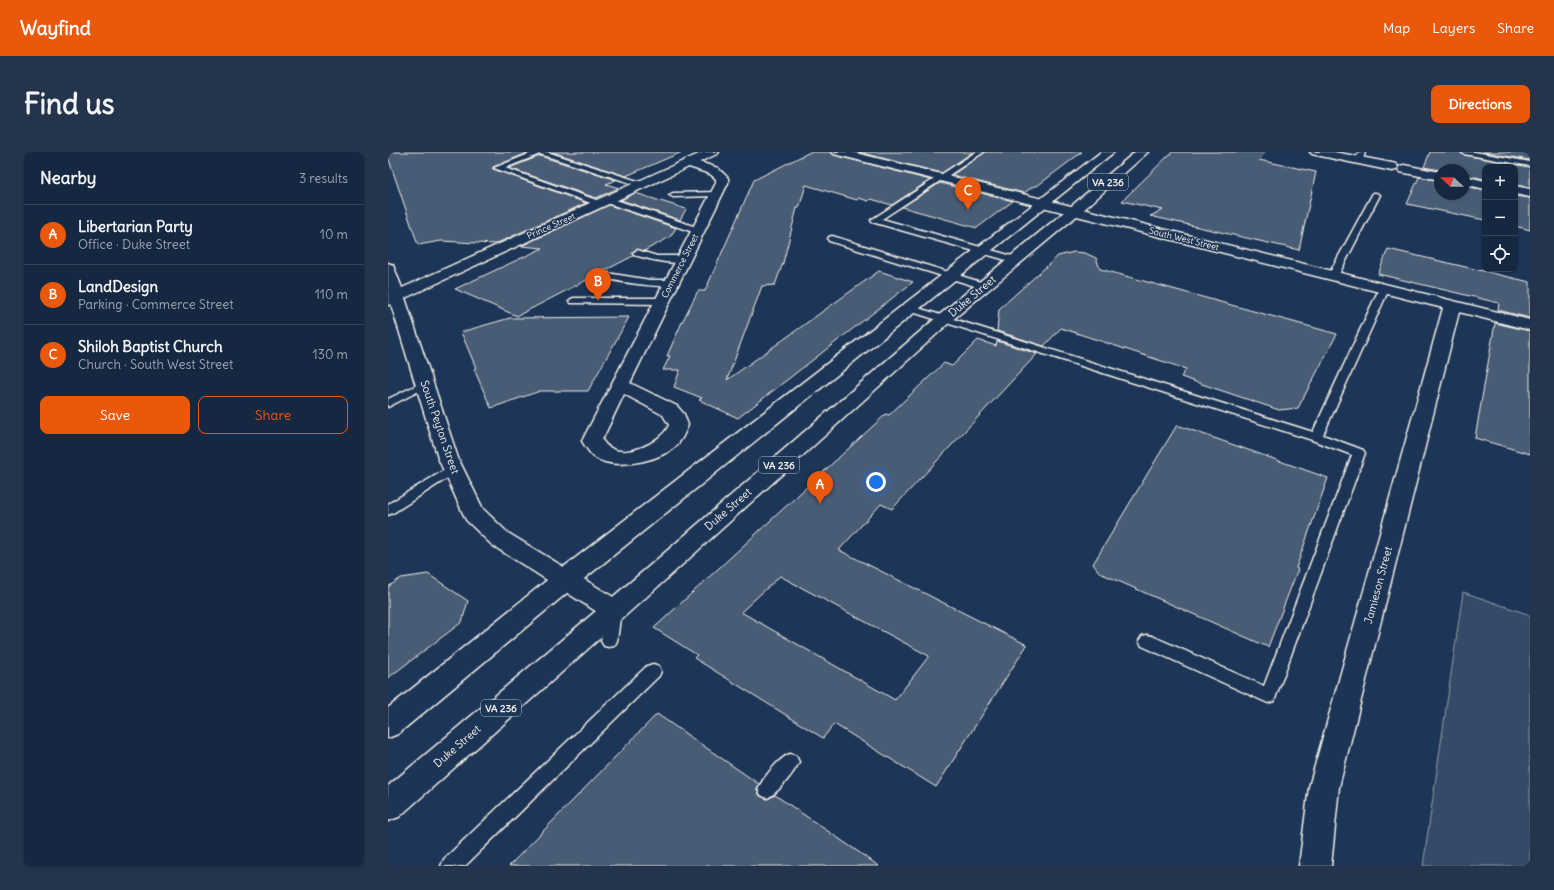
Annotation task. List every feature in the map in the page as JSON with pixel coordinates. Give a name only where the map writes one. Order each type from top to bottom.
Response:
[{"type":"street","name":"Prince Street","points":[[393,297],[713,152]]},
{"type":"street","name":"South West Street","points":[[838,152],[1530,325]]},
{"type":"street","name":"VA 236","points":[[388,725],[565,580],[1108,152]]},
{"type":"street","name":"Duke Street","points":[[388,806],[614,610],[944,319],[1016,260],[1142,152]]},
{"type":"street","points":[[1316,152],[1361,156],[1398,168],[1434,175]]},
{"type":"street","name":"Commerce Street","points":[[619,385],[671,411],[677,418],[678,424],[677,432],[673,438],[655,450],[630,458],[617,457],[598,450],[592,441],[619,385],[722,183],[722,178],[719,174],[707,168],[690,163]]},
{"type":"street","points":[[1470,181],[1482,183]]},
{"type":"street","points":[[1518,191],[1530,193]]},
{"type":"street","name":"South Peyton Street","points":[[388,268],[393,297],[425,384],[448,458],[474,514],[500,539],[614,610]]},
{"type":"street","name":"Jamieson Street","points":[[1315,866],[1324,787],[1452,306]]},
{"type":"lane","points":[[643,184],[540,152],[498,168],[603,202],[699,230]]},
{"type":"lane","points":[[981,152],[875,220],[1016,260]]},
{"type":"lane","points":[[1464,152],[1530,164]]},
{"type":"lane","points":[[673,195],[717,194]]},
{"type":"lane","points":[[1333,276],[1376,195]]},
{"type":"lane","points":[[832,239],[984,286]]},
{"type":"lane","points":[[637,253],[656,259],[684,259]]},
{"type":"lane","points":[[607,276],[650,283],[672,283]]},
{"type":"lane","points":[[1316,437],[1384,289]]},
{"type":"lane","points":[[574,301],[662,301]]},
{"type":"lane","points":[[909,308],[1316,437],[1359,453],[1268,696],[1146,641]]},
{"type":"lane","points":[[388,404],[425,384]]},
{"type":"lane","points":[[388,510],[453,469]]},
{"type":"lane","points":[[609,641],[614,610]]},
{"type":"lane","points":[[451,866],[654,671]]},
{"type":"lane","points":[[767,789],[790,762]]},
{"type":"shaded area","points":[[1463,592],[1530,615],[1530,866],[1423,866]]},
{"type":"building","points":[[388,152],[530,152],[493,167],[493,169],[586,203],[495,244],[441,241],[418,245],[388,157]]},
{"type":"building","points":[[552,152],[682,152],[626,176]]},
{"type":"building","points":[[810,152],[830,152],[834,155],[930,180],[892,205],[871,199],[868,201],[859,198],[857,200],[806,185],[799,208],[797,208],[783,263],[775,285],[762,286],[727,380],[879,271],[913,282],[738,418],[699,400],[702,398],[674,387],[680,370],[663,370],[670,356],[667,356],[682,322],[698,291],[705,291],[754,180]]},
{"type":"building","points":[[858,152],[973,152],[942,173]]},
{"type":"building","points":[[985,152],[1082,152],[1037,186],[1034,186],[1024,193],[952,175]]},
{"type":"building","points":[[1172,152],[1265,152],[1259,160],[1316,172],[1299,250],[1150,216],[1163,210],[1122,201]]},
{"type":"building","points":[[1430,152],[1460,152],[1464,155],[1514,164],[1482,164],[1482,178],[1470,176],[1470,164],[1434,164],[1434,169],[1424,167]]},
{"type":"building","points":[[1483,152],[1530,152],[1530,160]]},
{"type":"building","points":[[540,156],[616,180],[606,184],[619,188],[596,198],[509,168]]},
{"type":"building","points":[[1518,165],[1530,167],[1530,187],[1518,185]]},
{"type":"building","points":[[1419,177],[1434,180],[1434,200],[1470,200],[1470,187],[1482,189],[1482,219],[1407,204]]},
{"type":"building","points":[[940,183],[1013,201],[977,228],[902,207]]},
{"type":"building","points":[[635,193],[686,209],[680,220],[621,200]]},
{"type":"building","points":[[1518,196],[1530,198],[1530,230],[1518,227]]},
{"type":"building","points":[[609,205],[676,228],[670,237],[644,251],[636,249],[632,253],[633,256],[517,316],[455,289],[543,248],[521,246]]},
{"type":"building","points":[[1388,249],[1530,282],[1530,318],[1498,310],[1499,303],[1378,274]]},
{"type":"building","points":[[1074,252],[1085,253],[1096,258],[1100,269],[1337,334],[1298,408],[1279,410],[1181,377],[1186,369],[1061,328],[1044,346],[997,331],[999,309],[1058,256]]},
{"type":"building","points":[[629,317],[588,391],[540,391],[491,408],[474,369],[476,368],[461,332],[510,318]]},
{"type":"building","points":[[1495,323],[1530,331],[1530,454],[1475,438]]},
{"type":"building","points":[[978,340],[996,346],[997,341],[1037,354],[892,509],[881,504],[839,550],[1027,645],[936,787],[834,724],[823,738],[694,658],[697,655],[654,628],[886,414],[889,415],[944,363],[952,366]],"holes":[[[780,576],[929,656],[895,700],[741,612]]]},
{"type":"building","points":[[1177,425],[1328,478],[1296,568],[1298,569],[1268,647],[1100,573],[1093,564]]},
{"type":"building","points":[[428,574],[468,601],[462,622],[388,678],[388,587],[401,578]]},
{"type":"building","points":[[657,714],[759,784],[757,790],[760,796],[768,799],[775,795],[879,866],[509,866]]},
{"type":"place","name":"Shiloh Baptist Church","points":[[968,210]]},
{"type":"place","name":"LandDesign","points":[[598,301]]},
{"type":"place","name":"Libertarian Party","points":[[820,504]]}]
